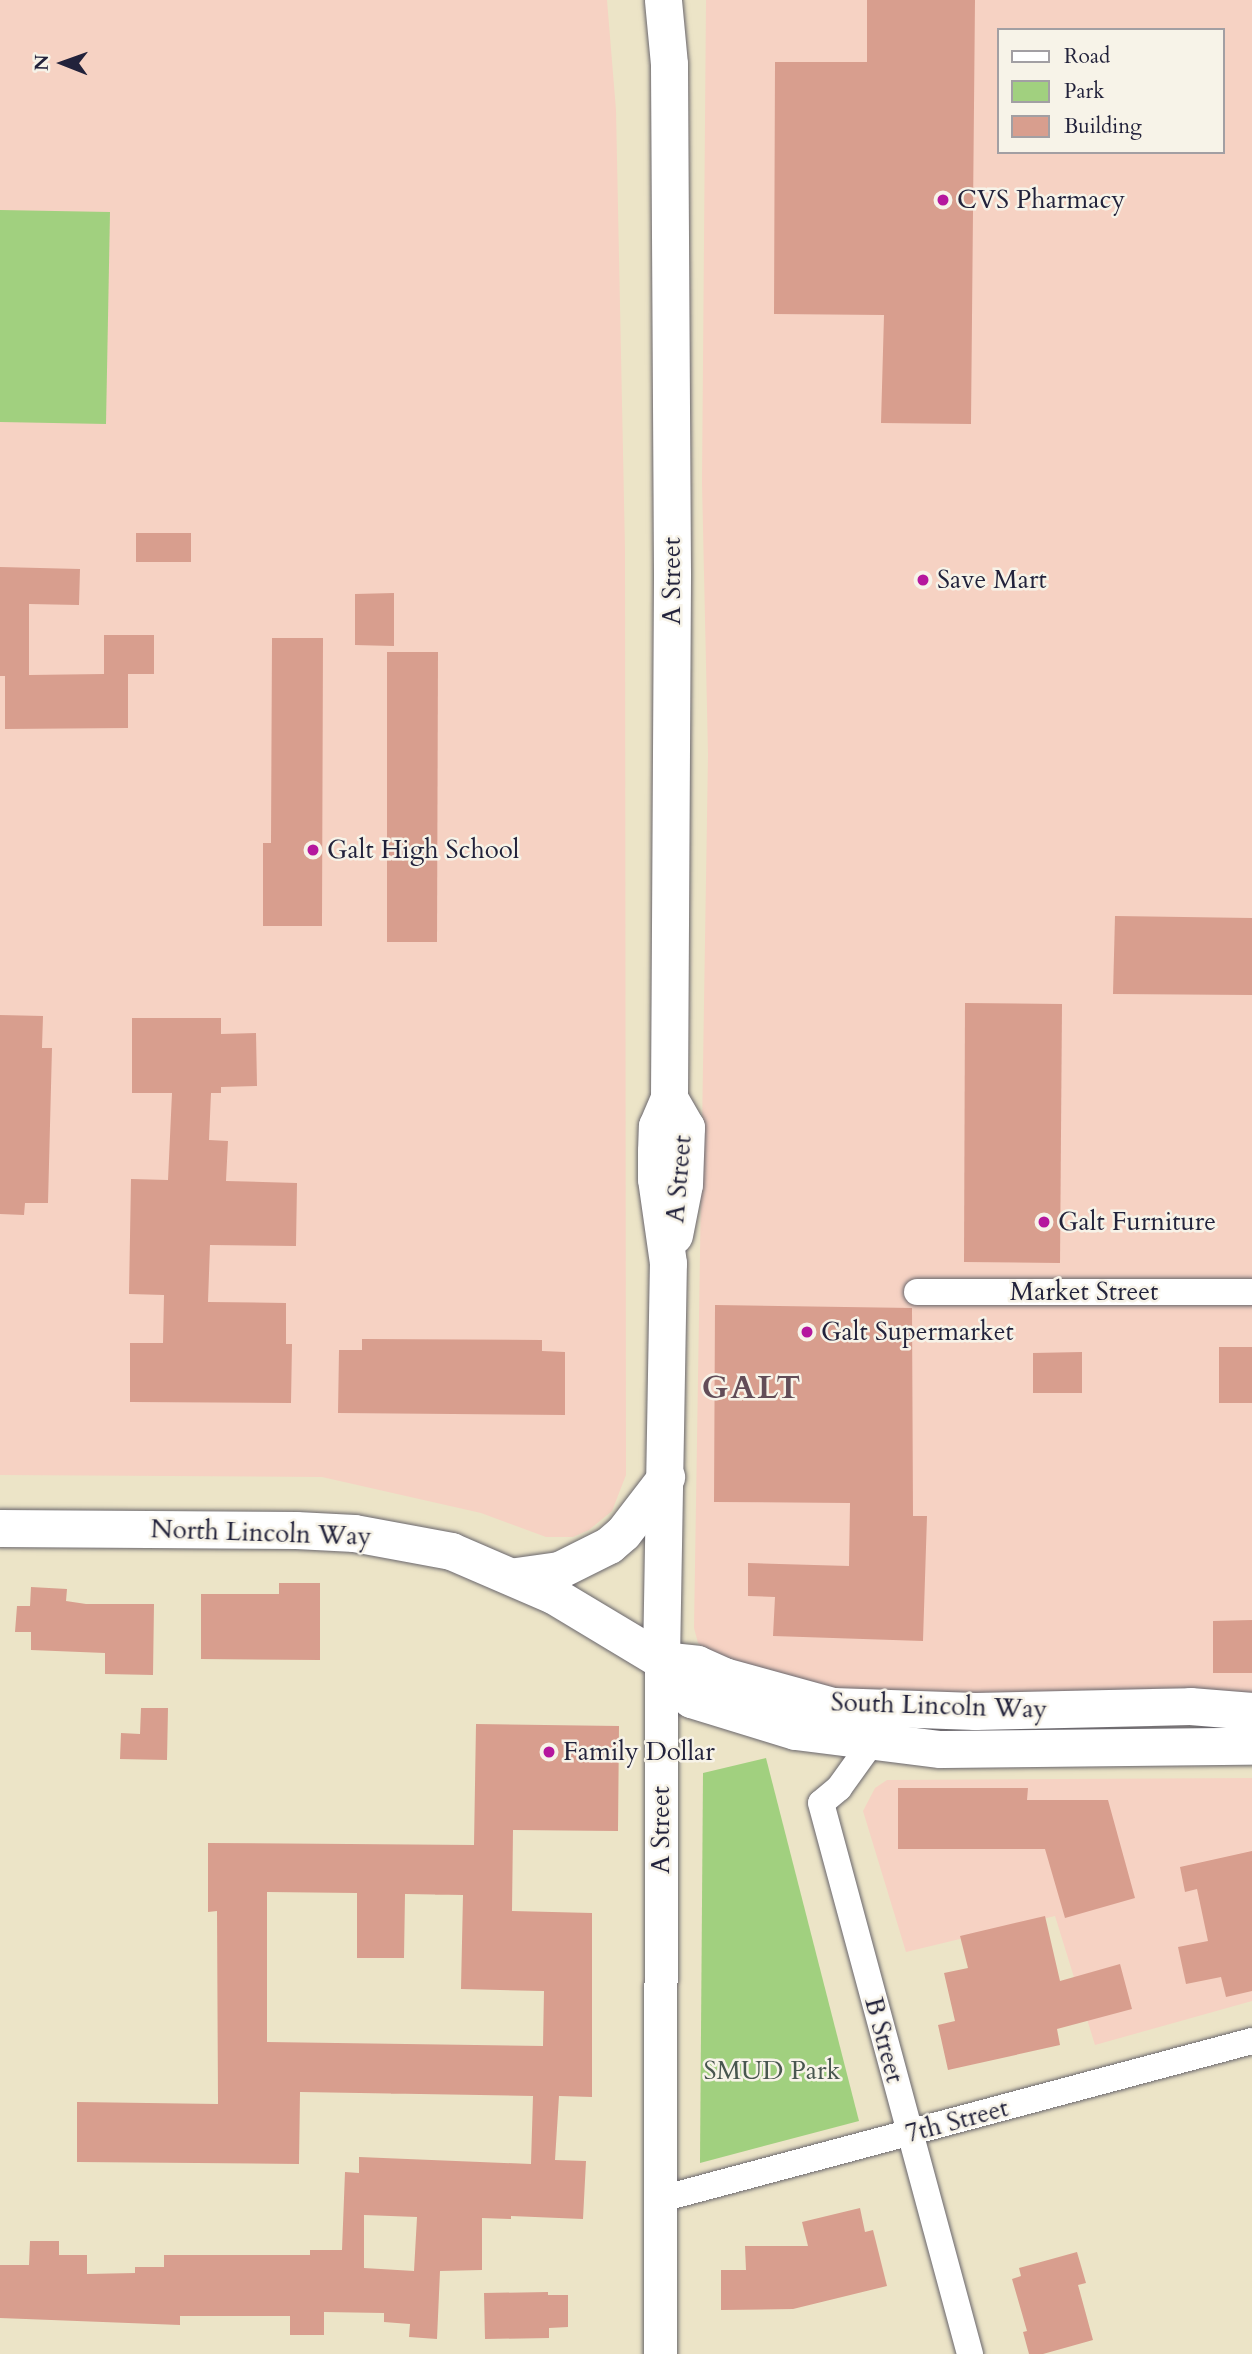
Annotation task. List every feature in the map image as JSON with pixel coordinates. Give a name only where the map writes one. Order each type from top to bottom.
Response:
[{"type":"main road","name":"A Street","points":[[645,0],[669,64]]},
{"type":"main road","name":"A Street","points":[[661,1660],[668,1264],[656,1179],[656,1151],[657,1126],[669,1098],[672,587],[669,64],[663,0]]},
{"type":"main road","name":"A Street","points":[[669,64],[682,0]]},
{"type":"main road","points":[[516,1576],[559,1570],[609,1545],[623,1533],[666,1477]]},
{"type":"main road","name":"North Lincoln Way","points":[[0,1528],[296,1530],[354,1533],[406,1540],[451,1551],[516,1576],[661,1660]]},
{"type":"main road","name":"South Lincoln Way","points":[[661,1660],[697,1664],[723,1676],[833,1706],[975,1711],[1190,1706],[1252,1711]]},
{"type":"main road","name":"South Lincoln Way","points":[[661,1660],[691,1699],[795,1731],[873,1742],[986,1750],[1252,1746]]},
{"type":"street","name":"Market Street","points":[[917,1292],[1252,1292]]},
{"type":"street","name":"A Street","points":[[660,2354],[661,1660]]},
{"type":"street","name":"B Street","points":[[873,1742],[839,1788],[821,1803],[970,2354]]},
{"type":"street","name":"7th Street","points":[[661,2199],[1252,2042]]},
{"type":"shaded area","name":"Galt High School","points":[[0,0],[607,0],[616,110],[625,550],[626,1475],[612,1511],[589,1530],[573,1537],[546,1537],[481,1513],[322,1477],[0,1475]]},
{"type":"shaded area","points":[[706,0],[1252,0],[1252,1699],[896,1692],[802,1686],[719,1659],[698,1643],[694,1628],[708,754],[702,483]]},
{"type":"shaded area","points":[[1252,1778],[1252,2001],[1095,2045],[1055,1916],[906,1952],[863,1811],[875,1788],[887,1780]]},
{"type":"green space","points":[[0,210],[110,212],[106,424],[0,422]]},
{"type":"green space","name":"SMUD Park","points":[[766,1758],[859,2121],[700,2163],[703,1773]]},
{"type":"building","points":[[867,0],[975,0],[971,424],[881,423],[884,315],[774,314],[775,62],[867,62]]},
{"type":"building","points":[[136,533],[191,533],[191,562],[136,562]]},
{"type":"building","points":[[0,567],[80,569],[79,605],[29,604],[29,675],[104,674],[104,635],[154,635],[154,674],[128,674],[128,728],[5,729],[5,676],[0,676]]},
{"type":"building","points":[[394,593],[394,646],[355,645],[355,594]]},
{"type":"building","points":[[272,638],[323,638],[322,926],[263,926],[263,843],[271,843]]},
{"type":"building","points":[[387,652],[438,652],[437,942],[387,942]]},
{"type":"building","points":[[1115,916],[1252,918],[1252,995],[1113,994]]},
{"type":"building","points":[[965,1003],[1062,1004],[1060,1263],[964,1262]]},
{"type":"building","points":[[0,1015],[43,1016],[42,1048],[52,1048],[48,1203],[25,1203],[24,1215],[0,1214]]},
{"type":"building","points":[[132,1018],[221,1018],[221,1034],[256,1033],[257,1086],[221,1087],[221,1093],[211,1093],[209,1140],[228,1141],[226,1181],[297,1183],[296,1246],[210,1245],[208,1302],[286,1303],[286,1344],[292,1344],[291,1403],[130,1402],[130,1343],[163,1343],[164,1295],[129,1294],[131,1179],[168,1180],[172,1093],[132,1093]]},
{"type":"building","points":[[715,1305],[912,1308],[913,1516],[927,1516],[923,1641],[773,1636],[775,1597],[748,1596],[748,1563],[849,1566],[850,1503],[714,1502]]},
{"type":"building","points":[[362,1339],[542,1340],[542,1351],[565,1352],[565,1415],[338,1413],[339,1350],[362,1350]]},
{"type":"building","points":[[1219,1347],[1252,1347],[1252,1403],[1219,1403]]},
{"type":"building","points":[[1082,1352],[1082,1393],[1033,1393],[1033,1353]]},
{"type":"building","points":[[279,1583],[320,1583],[320,1660],[201,1659],[201,1594],[279,1594]]},
{"type":"building","points":[[31,1587],[67,1589],[66,1601],[86,1604],[154,1604],[153,1675],[105,1674],[105,1653],[31,1650],[31,1632],[15,1632],[17,1606],[30,1606]]},
{"type":"building","points":[[1252,1620],[1252,1673],[1213,1673],[1213,1621]]},
{"type":"building","points":[[141,1708],[168,1708],[167,1760],[120,1759],[121,1733],[140,1734]]},
{"type":"building","points":[[476,1724],[619,1726],[618,1831],[513,1830],[512,1911],[592,1913],[592,2097],[559,2096],[555,2160],[586,2161],[583,2219],[511,2216],[511,2219],[482,2218],[482,2270],[440,2271],[437,2339],[409,2337],[410,2324],[384,2322],[384,2313],[324,2312],[324,2335],[290,2335],[290,2316],[180,2316],[180,2325],[0,2318],[0,2265],[29,2265],[30,2241],[59,2241],[59,2255],[87,2255],[87,2274],[135,2273],[135,2267],[164,2267],[164,2255],[310,2255],[310,2250],[342,2250],[345,2172],[359,2173],[359,2157],[531,2164],[533,2096],[300,2092],[299,2164],[77,2162],[77,2102],[218,2104],[217,1911],[208,1912],[208,1843],[474,1845]],"holes":[[[267,1892],[357,1893],[357,1958],[404,1958],[405,1894],[463,1895],[461,1989],[544,1991],[543,2046],[267,2042]],[[364,2215],[417,2217],[414,2271],[364,2268]]]},
{"type":"building","points":[[898,1788],[1028,1788],[1027,1800],[1108,1800],[1135,1898],[1065,1918],[1045,1849],[898,1849]]},
{"type":"building","points":[[1252,1851],[1252,1991],[1226,1997],[1221,1977],[1186,1984],[1178,1947],[1208,1941],[1197,1889],[1185,1892],[1180,1867]]},
{"type":"building","points":[[1045,1916],[1060,1981],[1120,1964],[1132,2009],[1057,2029],[1060,2045],[948,2070],[938,2025],[955,2021],[944,1973],[968,1968],[960,1936]]},
{"type":"building","points":[[860,2208],[865,2232],[873,2230],[887,2286],[793,2309],[721,2310],[721,2270],[746,2270],[745,2246],[808,2246],[802,2222]]},
{"type":"building","points":[[1077,2252],[1086,2283],[1078,2285],[1093,2340],[1043,2354],[1029,2354],[1023,2332],[1027,2331],[1012,2279],[1021,2276],[1019,2268]]},
{"type":"building","points":[[548,2292],[548,2295],[568,2295],[568,2327],[549,2328],[549,2338],[485,2339],[484,2293]]},
{"type":"place","name":"CVS Pharmacy","points":[[943,200]]},
{"type":"place","name":"Save Mart","points":[[923,580]]},
{"type":"place","name":"Galt High School","points":[[313,850]]},
{"type":"place","name":"Galt Furniture","points":[[1044,1222]]},
{"type":"place","name":"Galt Supermarket","points":[[807,1332]]},
{"type":"place","name":"Family Dollar","points":[[549,1752]]},
{"type":"district","name":"GALT","points":[[752,1388]]}]
